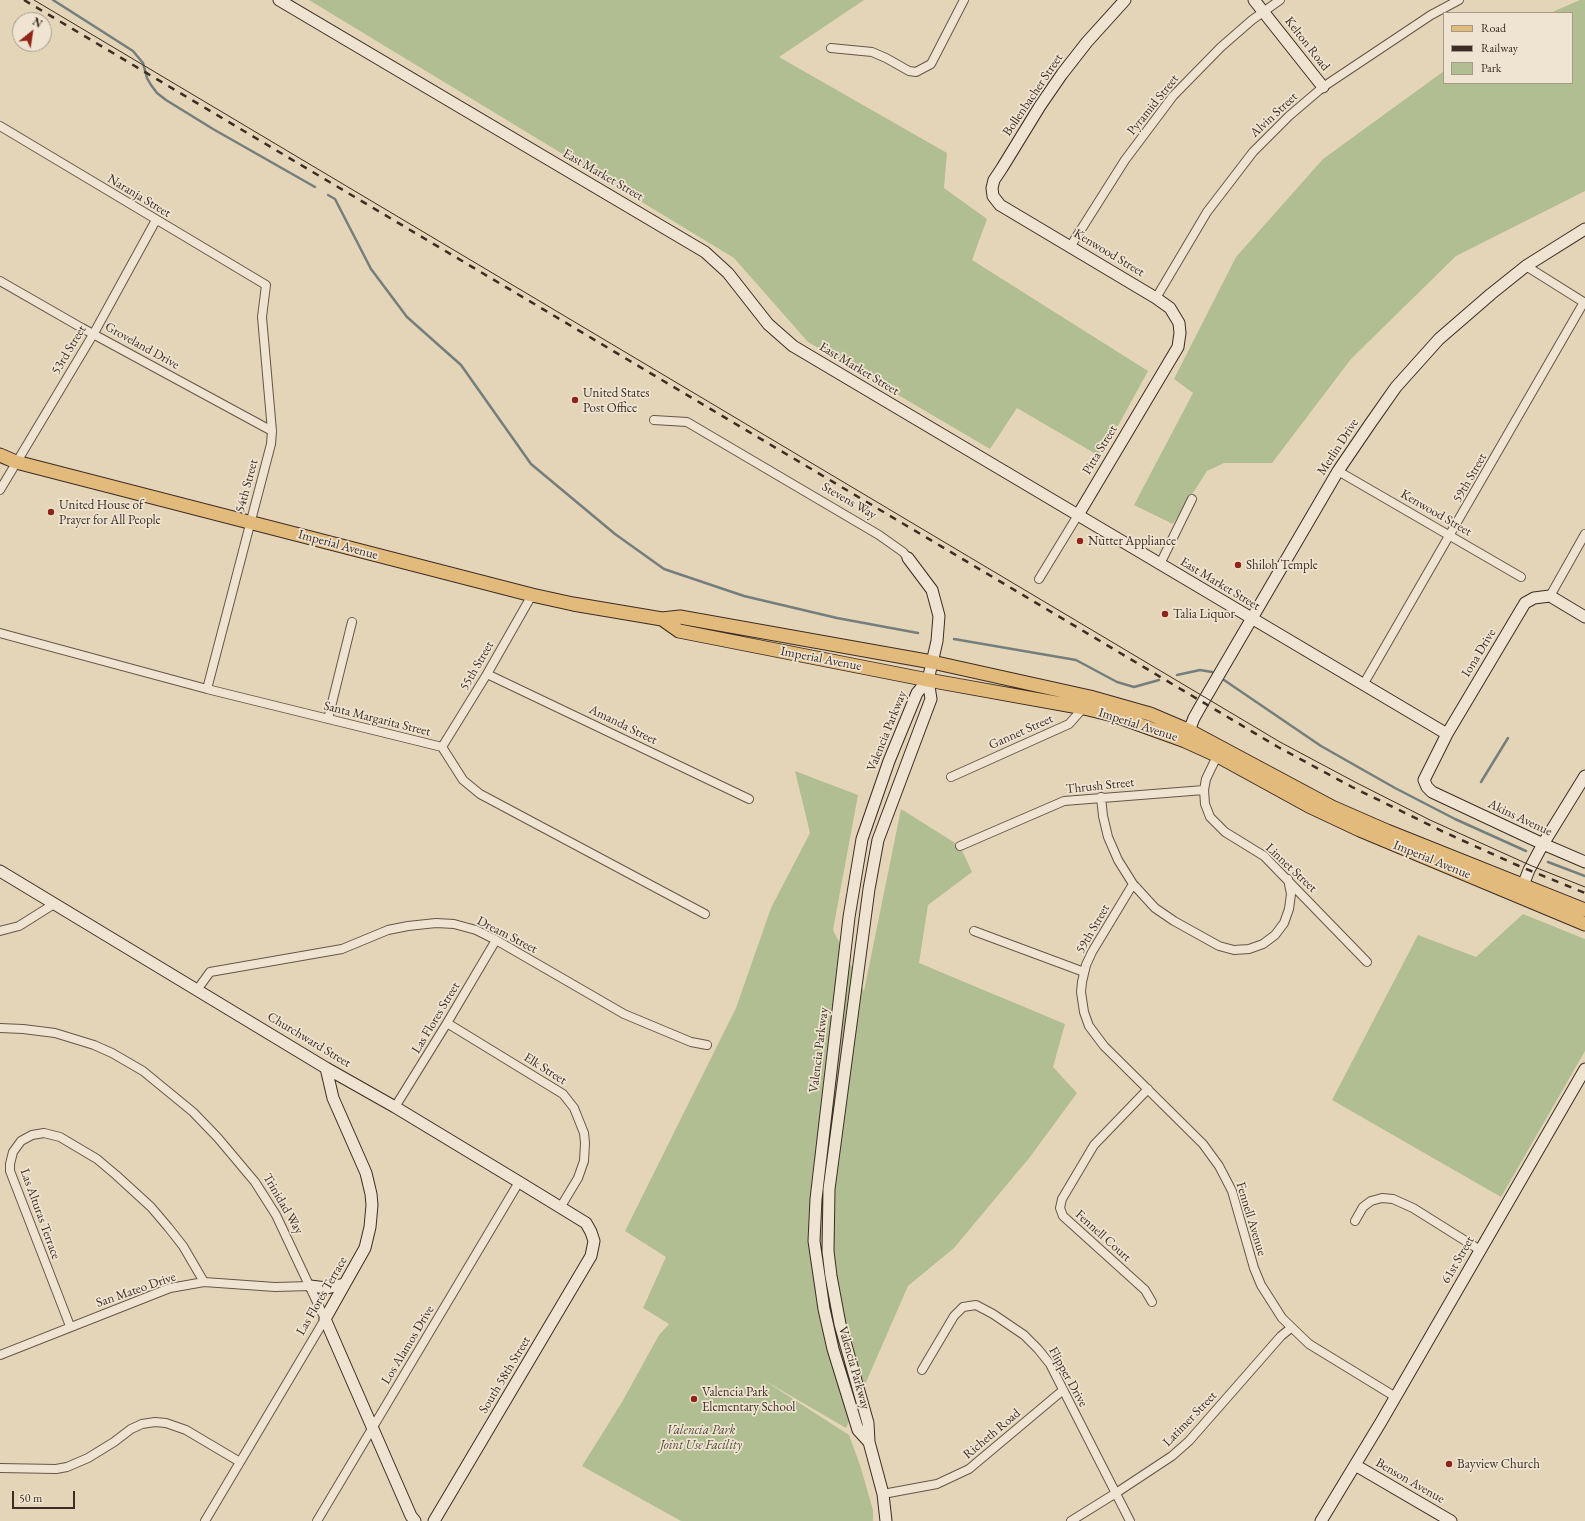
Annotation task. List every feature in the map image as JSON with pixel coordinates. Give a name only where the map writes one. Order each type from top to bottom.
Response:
[{"type":"main road","name":"Imperial Avenue","points":[[0,455],[16,462],[532,595],[573,604],[662,619],[680,617],[932,662],[1087,702]]},
{"type":"main road","name":"Imperial Avenue","points":[[0,461],[16,462]]},
{"type":"main road","name":"Imperial Avenue","points":[[662,619],[679,631],[928,680],[1087,702],[1150,714],[1188,736],[1332,806],[1521,890],[1585,924]]},
{"type":"main road","name":"Imperial Avenue","points":[[1521,890],[1585,910]]},
{"type":"street","name":"East Market Street","points":[[279,0],[695,246],[721,266],[768,324],[793,346],[1447,734]]},
{"type":"street","points":[[831,48],[872,52],[910,71],[916,72],[931,64],[964,0]]},
{"type":"street","name":"Kelton Road","points":[[1254,0],[1323,87]]},
{"type":"street","name":"Pyramid Street","points":[[1070,247],[1125,160],[1173,96],[1220,47],[1280,0]]},
{"type":"street","name":"Alvin Street","points":[[1156,298],[1206,212],[1253,152],[1289,116],[1323,87],[1431,15],[1459,0]]},
{"type":"street","name":"Bollenbacher Street","points":[[1008,211],[995,200],[992,188],[994,180],[1040,106],[1062,74],[1122,1]]},
{"type":"street","name":"Naranja Street","points":[[0,126],[266,285]]},
{"type":"street","name":"Kenwood Street","points":[[1008,211],[1156,298],[1170,308],[1176,315],[1180,333]]},
{"type":"street","name":"53rd Street","points":[[0,490],[94,333],[156,220]]},
{"type":"street","name":"Merlin Drive","points":[[1188,736],[1194,718],[1338,471],[1396,387],[1439,339],[1491,294],[1526,266],[1585,229]]},
{"type":"street","points":[[1526,266],[1585,302]]},
{"type":"street","name":"Groveland Drive","points":[[0,281],[272,431]]},
{"type":"street","name":"54th Street","points":[[207,689],[271,444],[272,431],[262,317],[266,285]]},
{"type":"street","name":"59th Street","points":[[1364,685],[1585,302]]},
{"type":"street","name":"Pitta Street","points":[[1039,579],[1178,347],[1180,333]]},
{"type":"street","name":"Stevens Way","points":[[654,420],[687,422],[879,535],[903,552],[932,590],[939,616],[937,641],[928,680]]},
{"type":"street","name":"Kenwood Street","points":[[1338,471],[1521,577]]},
{"type":"street","points":[[1160,564],[1192,499]]},
{"type":"street","points":[[1585,534],[1550,596],[1585,618]]},
{"type":"street","name":"55th Street","points":[[442,747],[487,674],[532,595]]},
{"type":"street","name":"Iona Drive","points":[[1444,797],[1427,788],[1424,780],[1447,734],[1525,603],[1534,598],[1550,596]]},
{"type":"street","points":[[328,719],[352,622]]},
{"type":"street","name":"Santa Margarita Street","points":[[0,633],[207,689],[442,747],[463,780],[480,794],[705,914]]},
{"type":"street","name":"Amanda Street","points":[[487,674],[749,799]]},
{"type":"street","name":"Valencia Parkway","points":[[869,1442],[858,1430],[833,1350],[824,1309],[814,1242],[816,1199],[849,917],[862,839],[889,761],[917,693],[928,680]]},
{"type":"street","name":"Valencia Parkway","points":[[886,1521],[883,1494],[869,1442],[868,1422],[840,1324],[831,1276],[828,1251],[829,1189],[869,889],[877,847],[931,699],[928,680]]},
{"type":"street","name":"Gannet Street","points":[[951,776],[1069,724],[1087,702]]},
{"type":"street","name":"Linnet Street","points":[[1219,751],[1206,779],[1204,790],[1207,811],[1214,823],[1225,832],[1264,856],[1367,962]]},
{"type":"street","points":[[1521,890],[1529,870],[1543,844],[1585,776]]},
{"type":"street","name":"Thrush Street","points":[[960,846],[1064,801],[1204,790]]},
{"type":"street","points":[[1101,797],[1103,816],[1108,838],[1118,860],[1133,884],[1155,908],[1174,921],[1219,946],[1241,950],[1263,944],[1275,934],[1284,923],[1291,901],[1288,879]]},
{"type":"street","name":"Akins Avenue","points":[[1444,797],[1543,844],[1585,862]]},
{"type":"street","name":"Churchward Street","points":[[0,871],[586,1223],[594,1241]]},
{"type":"street","name":"59th Street","points":[[1084,1012],[1081,992],[1084,972],[1092,952],[1133,884]]},
{"type":"street","points":[[0,931],[19,926],[54,904]]},
{"type":"street","name":"Dream Street","points":[[197,990],[210,972],[342,950],[388,930],[408,926],[436,923],[454,924],[476,930],[496,940],[624,1014],[691,1042],[707,1045]]},
{"type":"street","points":[[974,931],[1084,972]]},
{"type":"street","name":"Las Flores Street","points":[[395,1107],[496,940]]},
{"type":"street","name":"Fennell Avenue","points":[[1084,1012],[1089,1026],[1098,1040],[1203,1144],[1219,1166],[1232,1191],[1254,1268],[1261,1285],[1274,1308],[1290,1328],[1309,1344],[1394,1396]]},
{"type":"street","name":"Elk Street","points":[[447,1023],[563,1094],[574,1108],[584,1134],[584,1161],[578,1178],[560,1208]]},
{"type":"street","name":"Trinidad Way","points":[[0,1028],[50,1032],[94,1044],[131,1064],[164,1087],[203,1122],[255,1182],[276,1215],[310,1286],[372,1429],[411,1516],[415,1521]]},
{"type":"street","name":"Las Flores Terrace","points":[[205,1521],[325,1319],[360,1258],[368,1237],[372,1216],[371,1194],[366,1173],[333,1098],[326,1068]]},
{"type":"street","name":"61st Street","points":[[1321,1521],[1384,1417],[1394,1396],[1585,1069]]},
{"type":"street","name":"Fennell Court","points":[[1148,1089],[1094,1145],[1062,1199],[1060,1208],[1063,1216],[1145,1290],[1152,1302]]},
{"type":"street","name":"Las Alturas Terrace","points":[[70,1326],[10,1171],[13,1152],[21,1142],[32,1135],[44,1133],[60,1137],[91,1156],[116,1175],[151,1208],[184,1246],[204,1282]]},
{"type":"street","name":"Los Alamos Drive","points":[[318,1521],[519,1182]]},
{"type":"street","points":[[1355,1221],[1363,1207],[1371,1201],[1382,1198],[1393,1199],[1413,1208],[1480,1250]]},
{"type":"street","name":"South 58th Street","points":[[434,1521],[591,1256],[594,1241]]},
{"type":"street","name":"San Mateo Drive","points":[[0,1355],[70,1326],[170,1288],[204,1282],[275,1287],[310,1286]]},
{"type":"street","points":[[310,1286],[327,1288],[344,1284]]},
{"type":"street","name":"Flipper Drive","points":[[922,1370],[954,1316],[963,1307],[976,1305],[993,1314],[1024,1335],[1050,1364],[1062,1391],[1130,1521]]},
{"type":"street","name":"Latimer Street","points":[[1070,1521],[1172,1456],[1189,1441],[1281,1336],[1290,1328]]},
{"type":"street","name":"Richeth Road","points":[[883,1494],[937,1484],[968,1469],[1062,1391]]},
{"type":"street","points":[[0,1468],[56,1469],[67,1467],[88,1458],[114,1442],[131,1429],[142,1424],[155,1422],[166,1423],[186,1430],[240,1462]]},
{"type":"street","name":"Benson Avenue","points":[[1355,1465],[1451,1521]]},
{"type":"green space","points":[[309,0],[864,0],[779,57],[947,153],[944,188],[987,219],[972,260],[1148,371],[1101,457],[1017,408],[990,449],[808,342],[734,258]]},
{"type":"green space","points":[[1580,0],[1585,0],[1585,191],[1456,256],[1351,359],[1272,463],[1224,463],[1207,471],[1173,524],[1134,505],[1193,393],[1174,379],[1236,257],[1323,159],[1443,72],[1443,84],[1573,84],[1573,12],[1552,12]]},
{"type":"green space","name":"Valencia Park Joint Use Facility","points":[[795,771],[858,795],[833,930],[864,991],[901,809],[960,846],[972,872],[928,905],[919,963],[1065,1024],[1053,1067],[1077,1093],[1030,1157],[954,1248],[908,1286],[846,1428],[762,1379],[849,1435],[860,1465],[873,1510],[873,1521],[681,1521],[582,1466],[622,1402],[659,1335],[669,1324],[643,1308],[666,1257],[625,1231],[736,1008],[771,908],[810,833]]},
{"type":"green space","points":[[1523,914],[1585,939],[1585,1051],[1501,1197],[1332,1100],[1418,935],[1476,957]]},
{"type":"waterway","points":[[53,0],[133,51],[143,63],[147,78],[151,85],[157,93],[166,100],[213,129],[315,187]]},
{"type":"waterway","points":[[328,195],[335,199],[371,269],[407,317],[461,365],[531,464],[615,534],[664,569],[744,596],[837,618],[918,633]]},
{"type":"waterway","points":[[954,639],[1076,660],[1117,682],[1134,687],[1159,680]]},
{"type":"waterway","points":[[1177,675],[1200,670],[1212,672]]},
{"type":"waterway","points":[[1224,680],[1321,746],[1395,788],[1455,819],[1526,851]]},
{"type":"waterway","points":[[1481,782],[1508,738]]},
{"type":"waterway","points":[[1548,862],[1585,876]]},
{"type":"tram line","points":[[34,0],[1280,742],[1430,820],[1532,866],[1585,887]]},
{"type":"railway","points":[[24,0],[1278,747],[1352,787],[1446,833],[1519,866],[1585,893]]},
{"type":"place","name":"United States Post Office","points":[[575,400]]},
{"type":"place","name":"United House of Prayer for All People","points":[[51,512]]},
{"type":"place","name":"Nutter Appliance","points":[[1080,541]]},
{"type":"place","name":"Shiloh Temple","points":[[1238,565]]},
{"type":"place","name":"Talia Liquor","points":[[1165,614]]},
{"type":"place","name":"Valencia Park Elementary School","points":[[694,1399]]},
{"type":"place","name":"Bayview Church","points":[[1449,1464]]}]
